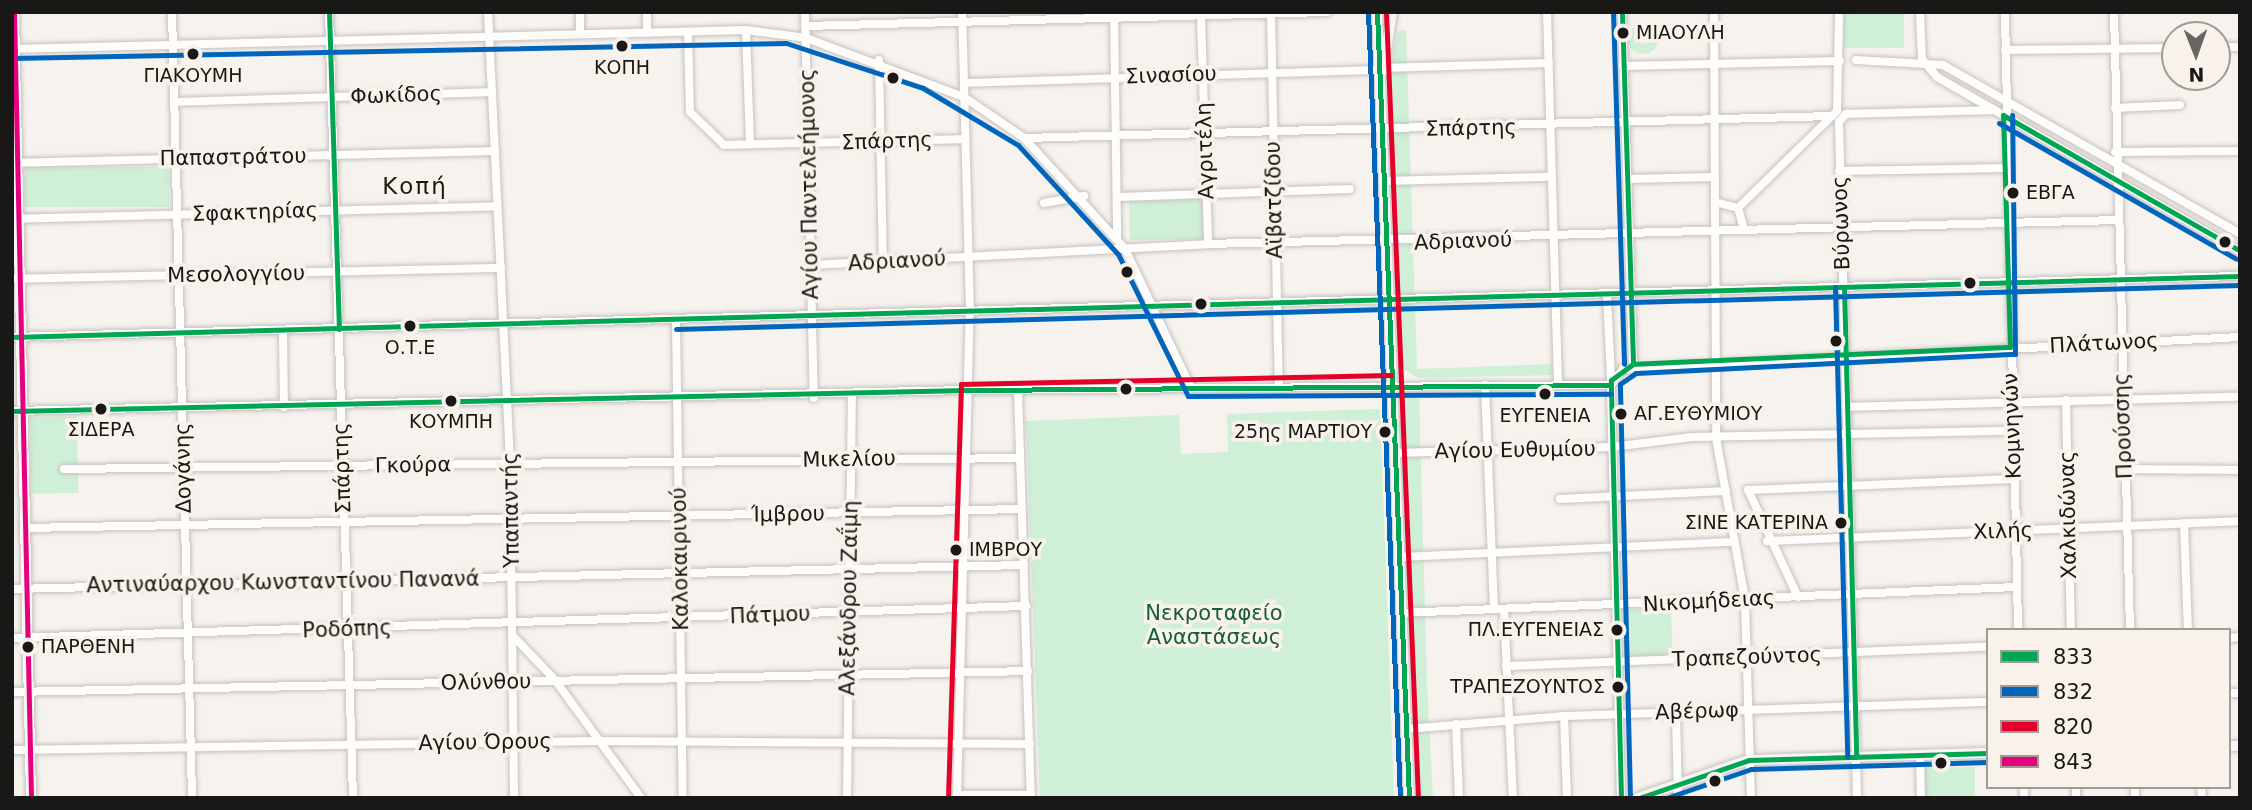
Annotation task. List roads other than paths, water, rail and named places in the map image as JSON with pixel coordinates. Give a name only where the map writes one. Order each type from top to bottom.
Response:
[{"type":"street","points":[[14,12],[18,411],[25,528],[31,798]]},
{"type":"street","name":"Δογάνης","points":[[172,12],[192,798]]},
{"type":"street","name":"Σπάρτης","points":[[329,12],[353,798]]},
{"type":"street","name":"Υπαπαντής","points":[[488,12],[508,403],[514,798]]},
{"type":"street","points":[[580,12],[580,34]]},
{"type":"street","points":[[647,12],[647,33]]},
{"type":"street","name":"Αγίου Παντελεήμονος","points":[[805,12],[814,398]]},
{"type":"street","points":[[962,12],[970,313],[957,797],[1031,796],[1018,390]]},
{"type":"street","points":[[805,26],[962,24],[1114,16],[1327,12]]},
{"type":"street","points":[[1377,12],[1409,798]]},
{"type":"street","points":[[1381,69],[1392,12]]},
{"type":"street","points":[[1547,12],[1558,383]]},
{"type":"street","points":[[18,411],[814,398],[967,390],[1611,382],[1633,364],[1622,12]]},
{"type":"street","points":[[1714,12],[1716,438],[1745,599],[1751,798]]},
{"type":"street","points":[[1738,208],[1833,116],[1840,61],[1839,12]]},
{"type":"street","points":[[1920,12],[1922,59],[1937,77],[2240,251]]},
{"type":"street","name":"Κομνηνών","points":[[2004,12],[2003,115],[2018,628]]},
{"type":"street","name":"Προύσσης","points":[[2114,12],[2116,220],[2130,628]]},
{"type":"street","name":"Αϊβατζίδου","points":[[1271,14],[1279,386]]},
{"type":"street","points":[[1114,16],[1119,197],[1117,237]]},
{"type":"street","name":"Αγριτέλη","points":[[1201,16],[1208,244]]},
{"type":"street","points":[[14,48],[746,30],[806,38],[879,60],[964,97],[1024,138],[1084,196],[1117,237],[1154,307],[1191,388]]},
{"type":"street","points":[[746,30],[750,144]]},
{"type":"street","name":"Σπάρτης","points":[[688,32],[690,112],[724,145],[965,139]]},
{"type":"street","points":[[2005,50],[2161,48]]},
{"type":"street","points":[[1856,60],[1922,59],[2004,100],[2240,234]]},
{"type":"street","points":[[879,60],[878,142],[883,261]]},
{"type":"street","points":[[1623,66],[1840,61]]},
{"type":"street","name":"Σινασίου","points":[[964,83],[1549,63]]},
{"type":"street","name":"Φωκίδος","points":[[174,102],[491,92]]},
{"type":"street","points":[[2115,108],[2180,105]]},
{"type":"street","name":"Βύρωνος","points":[[1857,798],[1839,122],[1846,114],[1994,110]]},
{"type":"street","name":"Σπάρτης","points":[[1024,138],[1550,126],[1625,121],[1833,116]]},
{"type":"street","name":"Παπαστράτου","points":[[15,162],[495,151]]},
{"type":"street","points":[[2115,152],[2240,151]]},
{"type":"street","points":[[1839,171],[2005,168]]},
{"type":"street","points":[[1382,181],[1552,177]]},
{"type":"street","points":[[1628,179],[1714,177]]},
{"type":"street","points":[[1119,197],[1350,189]]},
{"type":"street","points":[[1044,203],[1084,196]]},
{"type":"street","points":[[1715,202],[1738,208]]},
{"type":"street","name":"Σφακτηρίας","points":[[15,219],[497,206]]},
{"type":"street","points":[[1738,208],[1744,229]]},
{"type":"street","name":"Αδριανού","points":[[811,265],[1208,244],[1385,244],[1744,229],[2116,220]]},
{"type":"street","name":"Μεσολογγίου","points":[[16,279],[501,268]]},
{"type":"street","points":[[17,337],[970,313],[2240,276]]},
{"type":"street","points":[[1607,294],[1621,798]]},
{"type":"street","name":"Καλοκαιρινού","points":[[676,320],[683,798]]},
{"type":"street","points":[[283,330],[284,407]]},
{"type":"street","name":"Πλάτωνος","points":[[1633,364],[2240,337]]},
{"type":"street","points":[[1485,385],[1491,553],[1506,666],[1513,798]]},
{"type":"street","name":"Αλεξάνδρου Ζαΐμη","points":[[846,798],[852,397]]},
{"type":"street","points":[[1846,407],[2240,397]]},
{"type":"street","name":"Χαλκιδώνας","points":[[2066,400],[2071,628]]},
{"type":"street","name":"Αγίου Ευθυμίου","points":[[1394,453],[1612,447],[1716,438],[2012,431]]},
{"type":"street","name":"Μικελίου","points":[[678,463],[1020,458]]},
{"type":"street","name":"Γκούρα","points":[[64,469],[183,464],[342,466],[678,463]]},
{"type":"street","points":[[2124,469],[2240,470]]},
{"type":"street","points":[[1798,597],[1767,541],[1748,491],[2014,479]]},
{"type":"street","points":[[1560,499],[1726,492]]},
{"type":"street","name":"Ίμβρου","points":[[25,528],[1022,509]]},
{"type":"street","name":"Χιλής","points":[[1767,541],[2240,521]]},
{"type":"street","points":[[2184,523],[2188,628]]},
{"type":"street","points":[[1399,556],[1734,542]]},
{"type":"street","name":"Αντιναύαρχου Κωνσταντίνου Πανανά","points":[[12,589],[186,582],[346,582],[1024,565]]},
{"type":"street","name":"Νικομήδειας","points":[[1401,613],[2017,587]]},
{"type":"street","name":"Πάτμου","points":[[681,618],[1026,606]]},
{"type":"street","name":"Ροδόπης","points":[[12,638],[681,618]]},
{"type":"street","points":[[513,636],[555,680],[640,798]]},
{"type":"street","name":"Τραπεζούντος","points":[[1506,666],[1986,647]]},
{"type":"street","name":"Ολύνθου","points":[[12,692],[1028,671]]},
{"type":"street","name":"Αβέρωφ","points":[[1406,729],[1564,716],[1986,702]]},
{"type":"street","points":[[1676,712],[1678,798]]},
{"type":"street","points":[[1564,716],[1567,798]]},
{"type":"street","points":[[1456,724],[1459,798]]},
{"type":"street","name":"Αγίου Όρους","points":[[12,750],[599,741],[958,744]]},
{"type":"street","points":[[958,744],[1030,744]]},
{"type":"street","points":[[1639,798],[1749,760],[1986,753]]},
{"type":"street","points":[[1920,755],[1921,798]]},
{"type":"place","name":"ΜΙΑΟΥΛΗ","points":[[1623,33]]},
{"type":"place","name":"ΚΟΠΗ","points":[[622,46]]},
{"type":"place","name":"ΓΙΑΚΟΥΜΗ","points":[[193,54]]},
{"type":"place","name":"ΕΒΓΑ","points":[[2013,193]]},
{"type":"place","name":"Ο.Τ.Ε","points":[[410,326]]},
{"type":"place","name":"ΕΥΓΕΝΕΙΑ","points":[[1545,394]]},
{"type":"place","name":"ΚΟΥΜΠΗ","points":[[451,401]]},
{"type":"place","name":"ΣΙΔΕΡΑ","points":[[101,409]]},
{"type":"place","name":"ΑΓ.ΕΥΘΥΜΙΟΥ","points":[[1621,414]]},
{"type":"place","name":"25ης ΜΑΡΤΙΟΥ","points":[[1385,432]]},
{"type":"place","name":"ΣΙΝΕ ΚΑΤΕΡΙΝΑ","points":[[1841,523]]},
{"type":"place","name":"ΙΜΒΡΟΥ","points":[[956,550]]},
{"type":"place","name":"ΠΛ.ΕΥΓΕΝΕΙΑΣ","points":[[1617,630]]},
{"type":"place","name":"ΠΑΡΘΕΝΗ","points":[[28,647]]},
{"type":"place","name":"ΤΡΑΠΕΖΟΥΝΤΟΣ","points":[[1618,687]]},
{"type":"district","name":"Κοπή","points":[[415,186]]},
{"type":"park label","name":"Νεκροταφείο Αναστάσεως","points":[[1214,625]]}]
